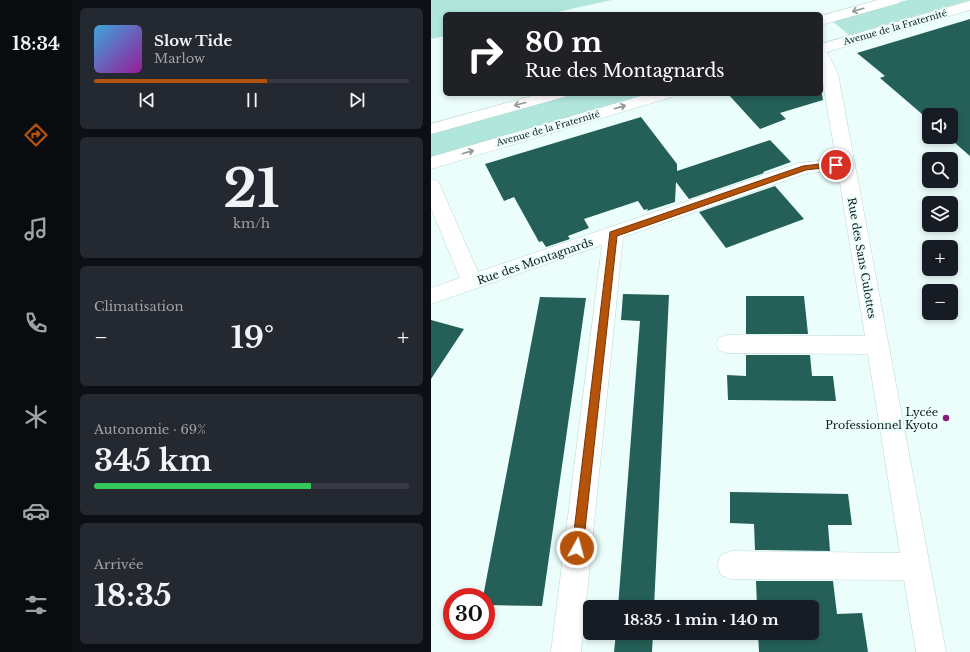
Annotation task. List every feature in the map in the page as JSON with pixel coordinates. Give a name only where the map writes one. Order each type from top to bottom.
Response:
[{"type":"street","points":[[823,19],[894,0]]},
{"type":"street","name":"Avenue de la Fraternité","points":[[823,48],[970,5]]},
{"type":"street","name":"Rue des Sans Culottes","points":[[823,59],[830,74],[931,652]]},
{"type":"street","points":[[431,129],[551,96]]},
{"type":"street","name":"Avenue de la Fraternité","points":[[431,163],[659,96]]},
{"type":"street","name":"Rue des Montagnards","points":[[431,296],[805,167],[821,165],[846,165]]},
{"type":"street","points":[[431,185],[472,282]]},
{"type":"street","points":[[565,652],[613,234]]},
{"type":"street","points":[[727,344],[877,345]]},
{"type":"street","points":[[731,565],[917,567]]},
{"type":"green space","points":[[431,0],[612,0],[557,12],[443,12],[443,36],[431,39]]},
{"type":"green space","points":[[908,0],[970,0],[849,35],[832,21]]},
{"type":"green space","points":[[567,96],[641,96],[431,157],[431,134]]},
{"type":"building","points":[[970,19],[970,156],[956,144],[958,144],[958,108],[922,108],[922,114],[880,78],[885,76],[857,53]]},
{"type":"building","points":[[730,96],[822,96],[823,100],[780,113],[786,119],[760,129]]},
{"type":"building","points":[[641,117],[677,164],[677,171],[770,140],[791,162],[689,199],[676,182],[675,202],[647,211],[648,209],[644,210],[638,201],[584,219],[589,228],[568,236],[570,239],[546,247],[542,241],[539,242],[514,197],[504,201],[485,164]]},
{"type":"building","points":[[775,186],[804,219],[726,248],[699,212]]},
{"type":"building","points":[[623,294],[669,295],[654,600],[619,600],[640,321],[621,320]]},
{"type":"building","points":[[746,296],[804,296],[808,334],[746,334]]},
{"type":"building","points":[[540,297],[586,298],[542,606],[495,605],[495,588],[485,588]]},
{"type":"building","points":[[431,320],[464,329],[431,379]]},
{"type":"building","points":[[746,355],[810,355],[812,376],[833,376],[836,401],[728,400],[727,375],[746,376]]},
{"type":"building","points":[[730,492],[848,494],[852,525],[828,525],[830,551],[755,550],[754,524],[730,523]]},
{"type":"building","points":[[756,581],[833,581],[837,614],[862,613],[868,652],[759,652],[758,640],[819,640],[819,600],[757,600]]},
{"type":"building","points":[[615,640],[653,640],[652,652],[614,652]]},
{"type":"place","name":"Lycée Professionnel Kyoto","points":[[946,418]]},
{"type":"route","points":[[577,548],[613,234],[805,167],[816,165],[836,165]]}]
